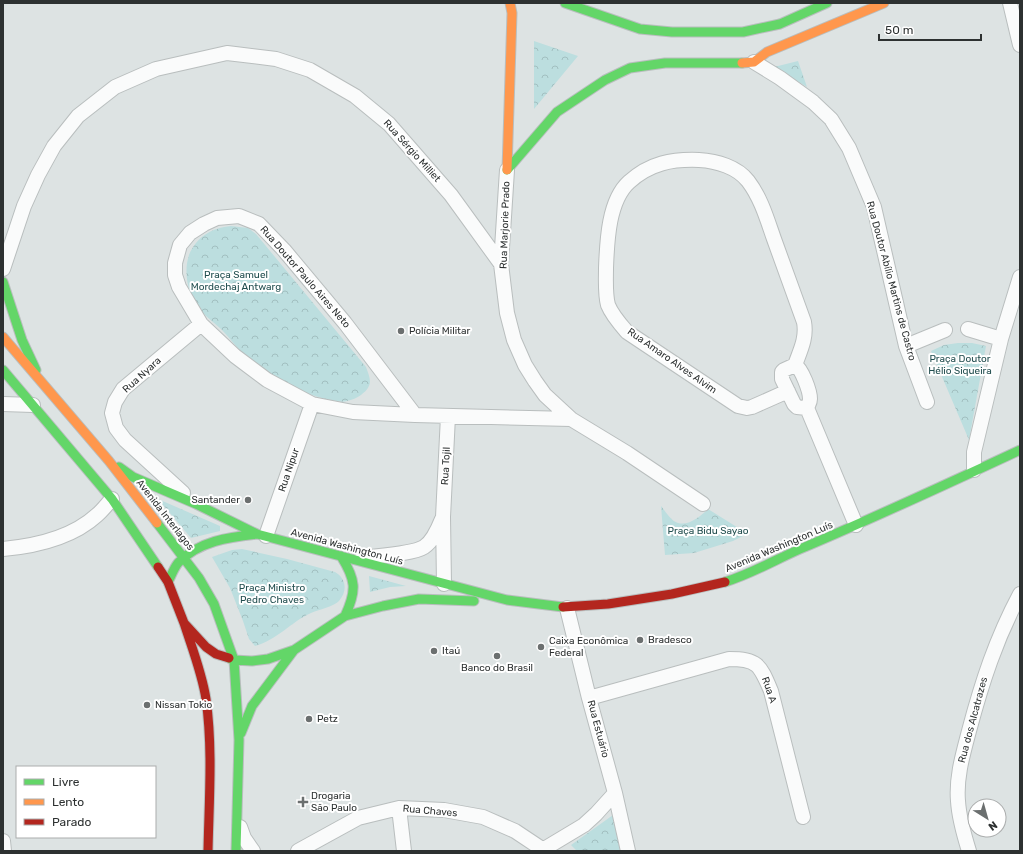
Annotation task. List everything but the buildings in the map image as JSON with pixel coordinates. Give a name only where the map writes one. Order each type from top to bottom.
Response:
[{"type":"main road","points":[[507,170],[512,13],[510,3]]},
{"type":"main road","points":[[565,3],[640,29],[672,32],[743,32],[780,24],[827,3]]},
{"type":"main road","points":[[754,62],[766,52],[884,3]]},
{"type":"main road","name":"Rua Marjorie Prado","points":[[507,170],[557,112],[605,80],[630,68],[665,63],[754,62]]},
{"type":"main road","points":[[3,282],[22,340],[42,384]]},
{"type":"main road","name":"Avenida Interlagos","points":[[3,337],[109,461],[199,578],[214,604],[234,660],[238,740]]},
{"type":"main road","points":[[3,370],[112,499],[168,582],[199,667],[206,698],[210,739],[208,851]]},
{"type":"main road","name":"Avenida Washington Luís","points":[[184,557],[201,547],[220,540],[238,535],[261,535],[507,600],[568,608],[608,604],[665,596],[712,586],[734,579],[768,566],[798,550],[1020,450]]},
{"type":"main road","points":[[109,461],[134,477],[261,535]]},
{"type":"main road","points":[[168,582],[174,568],[184,557]]},
{"type":"main road","points":[[345,616],[355,592],[354,581],[346,558]]},
{"type":"main road","name":"Avenida Washington Luís","points":[[294,650],[345,616],[383,606],[418,599],[469,601],[507,600]]},
{"type":"main road","points":[[184,624],[216,654],[234,660],[252,661],[268,659],[294,650]]},
{"type":"main road","points":[[236,851],[238,740],[252,706],[294,650]]},
{"type":"street","points":[[1010,3],[1020,45]]},
{"type":"street","name":"Rua Sérgio Milliet","points":[[3,269],[24,206],[38,175],[54,146],[78,116],[115,87],[156,69],[227,53],[276,59],[310,70],[355,96],[389,124],[451,195],[501,264]]},
{"type":"street","name":"Rua Doutor Abílio Martins de Castro","points":[[754,62],[780,78],[813,102],[831,119],[849,148],[874,207],[906,346],[927,402]]},
{"type":"street","name":"Rua Amaro Alves Alvim","points":[[788,391],[752,407],[747,408],[738,406],[627,332],[617,321],[608,304],[606,283],[607,240],[611,218],[619,196],[628,183],[647,169],[665,162],[680,159],[712,160],[732,168],[747,180],[760,202],[804,322],[805,337],[795,365],[782,372],[782,380],[788,391],[794,404],[797,407],[807,408]]},
{"type":"street","name":"Rua Marjorie Prado","points":[[507,170],[501,264],[507,313],[514,340],[525,364],[545,395],[571,419],[703,504]]},
{"type":"street","name":"Rua Doutor Paulo Aires Neto","points":[[415,415],[345,323],[284,250],[259,224],[239,216],[217,218],[190,233],[180,245],[175,263],[179,287],[202,324],[236,356],[267,380],[312,404],[353,412],[415,415],[571,419]]},
{"type":"street","points":[[974,470],[974,452],[1001,339],[1020,277]]},
{"type":"street","name":"Rua Nyara","points":[[196,504],[124,440],[116,428],[112,413],[115,402],[123,389],[202,324]]},
{"type":"street","points":[[968,329],[1001,339]]},
{"type":"street","points":[[906,346],[945,330]]},
{"type":"street","points":[[795,365],[800,368],[810,394],[810,401],[807,408],[856,525]]},
{"type":"street","points":[[3,404],[33,405]]},
{"type":"street","name":"Rua Nipur","points":[[261,535],[312,404]]},
{"type":"street","name":"Rua Tojil","points":[[444,584],[443,517],[448,416]]},
{"type":"street","points":[[3,549],[17,548],[47,542],[79,528],[98,515],[112,499]]},
{"type":"street","name":"Rua Tojil","points":[[346,558],[412,552],[423,547],[431,540],[443,517]]},
{"type":"street","name":"Rua dos Alcatrazes","points":[[969,851],[962,831],[958,801],[958,784],[963,754],[980,688],[1008,618],[1020,594]]},
{"type":"street","name":"Rua Estuário","points":[[568,608],[589,698],[615,793],[628,851]]},
{"type":"street","name":"Rua A","points":[[589,698],[729,659],[744,659],[751,661],[763,672],[771,690],[803,817]]},
{"type":"street","points":[[544,850],[584,825],[615,793]]},
{"type":"street","points":[[399,808],[404,851]]},
{"type":"street","name":"Rua Chaves","points":[[298,851],[309,847],[358,818],[399,808],[444,810],[483,817],[515,831],[544,850]]},
{"type":"street","points":[[237,821],[244,838],[253,851]]},
{"type":"street","points":[[3,841],[4,851]]},
{"type":"green space","points":[[534,41],[578,56],[534,109]]},
{"type":"green space","points":[[798,61],[807,87],[774,67]]},
{"type":"green space","name":"Praça Samuel Mordechaj Antwarg","points":[[231,226],[248,228],[256,234],[366,367],[370,382],[368,389],[365,392],[356,398],[342,402],[315,396],[293,388],[253,363],[241,352],[222,330],[200,310],[192,298],[188,284],[186,269],[189,255],[196,243],[206,234],[211,231]]},
{"type":"green space","name":"Praça Doutor Hélio Siqueira","points":[[972,343],[986,346],[969,440],[931,351],[944,345]]},
{"type":"green space","points":[[158,499],[220,526],[220,531],[191,538]]},
{"type":"green space","name":"Praça Bidu Sayao","points":[[661,506],[675,522],[678,523],[682,524],[690,522],[708,509],[749,533],[733,541],[694,553],[665,555]]},
{"type":"green space","name":"Praça Ministro Pedro Chaves","points":[[242,549],[335,572],[342,578],[345,589],[344,593],[337,603],[311,613],[270,640],[255,646],[249,639],[230,588],[212,557],[232,550]]},
{"type":"green space","points":[[369,576],[406,586],[390,587],[370,592]]},
{"type":"green space","points":[[613,815],[620,851],[577,851],[571,845]]},
{"type":"traffic: fast","points":[[565,3],[640,29],[672,32],[743,32],[780,24],[827,3]]},
{"type":"traffic: fast","points":[[507,170],[557,112],[605,80],[630,68],[665,63],[742,63]]},
{"type":"traffic: fast","points":[[3,282],[22,340],[36,370]]},
{"type":"traffic: fast","points":[[3,370],[112,499],[158,567]]},
{"type":"traffic: fast","points":[[725,582],[754,571],[1020,450]]},
{"type":"traffic: fast","points":[[119,467],[133,477],[196,504],[257,534]]},
{"type":"traffic: fast","points":[[157,523],[199,578],[214,604],[234,660]]},
{"type":"traffic: fast","points":[[168,582],[178,563],[195,550],[215,541],[257,534],[507,600],[563,607]]},
{"type":"traffic: fast","points":[[341,556],[350,572],[353,585],[352,599],[345,616]]},
{"type":"traffic: fast","points":[[229,658],[234,660],[252,661],[268,659],[294,650],[345,616],[383,606],[419,599],[474,601]]},
{"type":"traffic: fast","points":[[241,733],[252,706],[294,650]]},
{"type":"traffic: fast","points":[[234,660],[239,740],[236,851]]},
{"type":"traffic: slow","points":[[507,170],[512,13],[510,3]]},
{"type":"traffic: slow","points":[[742,63],[754,62],[767,52],[884,3]]},
{"type":"traffic: slow","points":[[3,337],[109,461],[157,523]]},
{"type":"traffic: jam","points":[[158,567],[168,582],[184,623],[206,647],[216,654],[229,658]]},
{"type":"traffic: jam","points":[[563,607],[608,604],[672,594],[725,582]]},
{"type":"traffic: jam","points":[[184,623],[202,680],[206,699],[210,775],[208,851]]},
{"type":"place","name":"Polícia Militar","points":[[401,331]]},
{"type":"place","name":"Santander","points":[[248,500]]},
{"type":"place","name":"Bradesco","points":[[640,640]]},
{"type":"place","name":"Caixa Econômica Federal","points":[[541,647]]},
{"type":"place","name":"Itaú","points":[[434,651]]},
{"type":"place","name":"Banco do Brasil","points":[[497,656]]},
{"type":"place","name":"Nissan Tokio","points":[[147,705]]},
{"type":"place","name":"Petz","points":[[309,719]]},
{"type":"place","name":"Drogaria São Paulo","points":[[303,802]]}]
